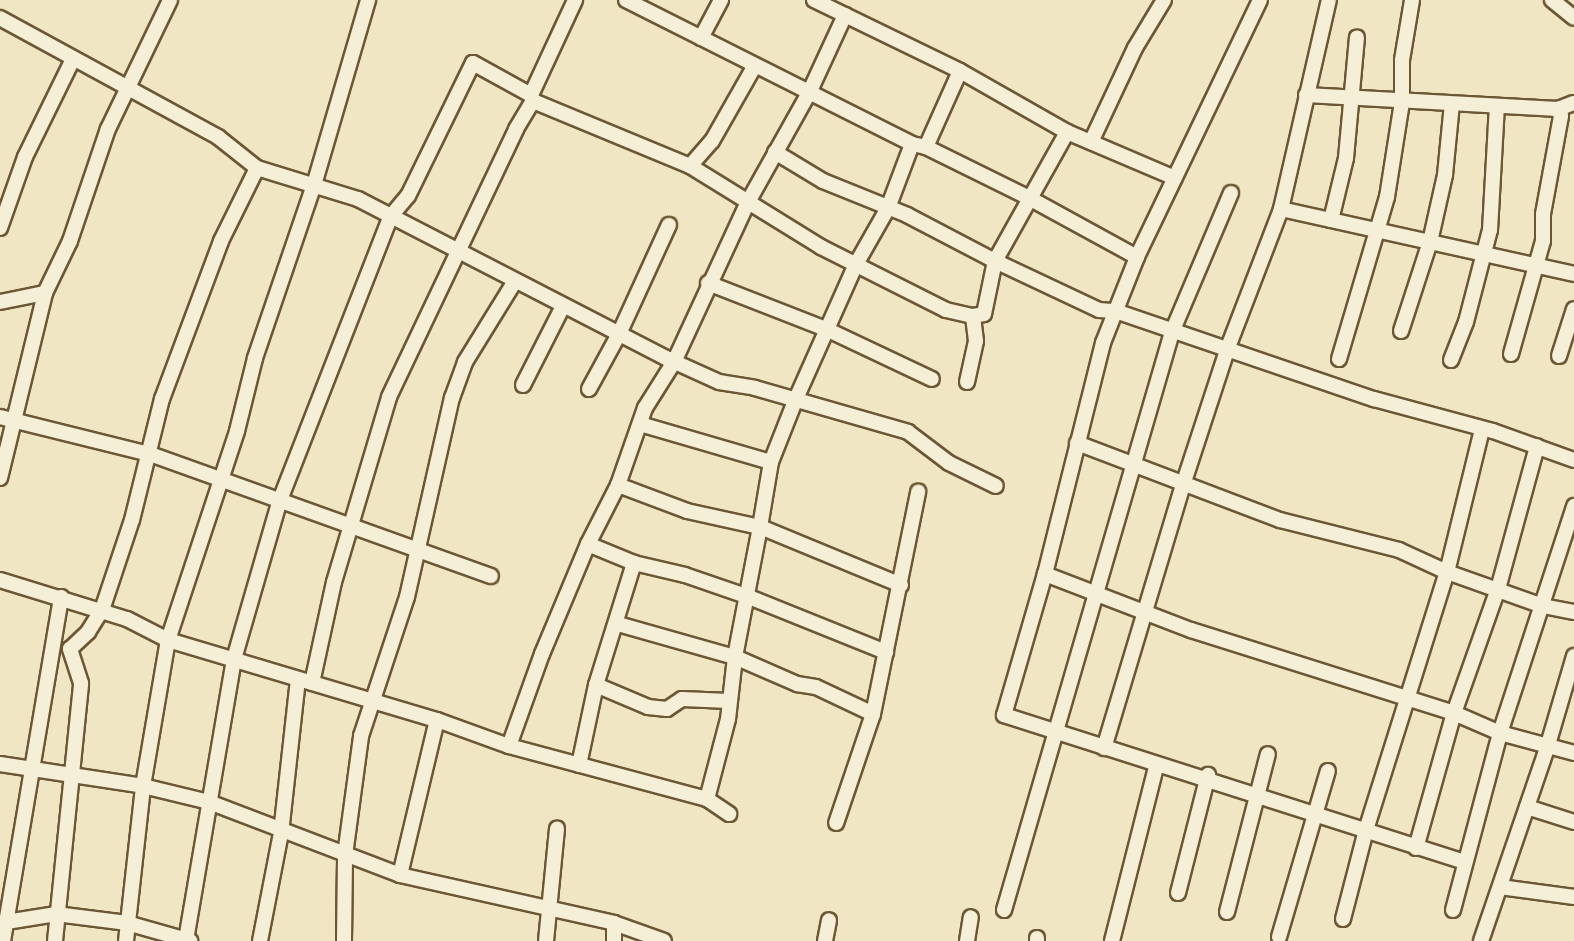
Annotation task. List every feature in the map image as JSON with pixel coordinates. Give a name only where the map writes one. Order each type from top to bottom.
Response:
[{"type":"street","points":[[0,478],[6,419],[45,293],[70,241],[108,129],[129,90],[170,0]]},
{"type":"street","points":[[126,941],[143,786],[168,640],[218,482],[237,431],[255,358],[314,185],[368,0]]},
{"type":"street","points":[[260,941],[281,833],[305,682],[389,397],[532,98],[575,0]]},
{"type":"street","points":[[626,0],[912,144],[926,147],[1031,199],[1137,257]]},
{"type":"street","points":[[701,38],[721,0]]},
{"type":"street","points":[[814,0],[960,71],[1067,132],[1175,178]]},
{"type":"street","points":[[1091,142],[1135,48],[1164,0]]},
{"type":"street","points":[[1260,0],[1137,257],[1114,311],[1077,443],[1045,574],[1004,715],[1465,862]]},
{"type":"street","points":[[1104,748],[1183,484],[1227,350],[1281,209],[1329,0]]},
{"type":"street","points":[[1339,359],[1375,229],[1387,198],[1402,102],[1402,60],[1412,0]]},
{"type":"street","points":[[1552,0],[1574,18]]},
{"type":"street","points":[[509,746],[588,544],[618,485],[645,408],[674,362],[708,283],[748,202],[809,93],[845,15]]},
{"type":"street","points":[[0,18],[218,137],[257,168],[358,199],[563,306],[719,382],[908,432],[949,463],[996,486]]},
{"type":"street","points":[[1331,220],[1346,158],[1357,38]]},
{"type":"street","points":[[0,228],[25,157],[73,59]]},
{"type":"street","points":[[3,923],[56,914],[127,923],[188,940],[234,659],[280,500],[391,216],[408,196],[473,63],[532,98],[690,166],[855,266],[946,310],[972,316],[984,314],[995,261],[1067,132]]},
{"type":"street","points":[[690,166],[712,141],[754,67]]},
{"type":"street","points":[[926,147],[960,71]]},
{"type":"street","points":[[1306,95],[1322,93],[1353,100],[1558,109],[1574,103]]},
{"type":"street","points":[[1401,331],[1430,242],[1445,175],[1452,104]]},
{"type":"street","points":[[1451,360],[1466,322],[1490,230],[1497,106]]},
{"type":"street","points":[[1511,354],[1536,266],[1561,116],[1558,109]]},
{"type":"street","points":[[707,799],[716,771],[771,462],[795,401],[855,266],[888,208],[912,144]]},
{"type":"street","points":[[775,152],[823,181],[888,208],[1073,301],[1099,310],[1114,311],[1172,333],[1374,399],[1482,429],[1574,460]]},
{"type":"street","points":[[55,941],[56,914],[74,776],[74,723],[81,683],[70,649],[88,632],[102,610],[150,454],[166,388],[221,241],[257,168]]},
{"type":"street","points":[[1004,910],[1054,730],[1172,333],[1232,193]]},
{"type":"street","points":[[1281,209],[1574,274]]},
{"type":"street","points":[[589,388],[619,334],[669,225]]},
{"type":"street","points":[[457,251],[674,362]]},
{"type":"street","points":[[344,941],[345,855],[355,761],[372,701],[395,637],[418,550],[452,398],[465,362],[515,281]]},
{"type":"street","points":[[708,283],[826,329],[932,379]]},
{"type":"street","points":[[0,302],[45,293]]},
{"type":"street","points":[[524,385],[563,306]]},
{"type":"street","points":[[1559,356],[1574,309]]},
{"type":"street","points":[[967,382],[976,341],[972,316]]},
{"type":"street","points":[[6,419],[150,454],[218,482],[280,500],[491,576]]},
{"type":"street","points":[[640,424],[771,462]]},
{"type":"street","points":[[1343,919],[1366,830],[1447,572],[1482,429]]},
{"type":"street","points":[[1077,443],[1280,520],[1399,550],[1447,572],[1543,606],[1574,612]]},
{"type":"street","points":[[1416,848],[1454,713],[1498,589],[1537,446]]},
{"type":"street","points":[[618,485],[687,511],[760,527],[901,585]]},
{"type":"street","points":[[837,823],[873,714],[901,585],[918,492]]},
{"type":"street","points":[[1453,910],[1500,733],[1574,506]]},
{"type":"street","points":[[588,544],[633,563],[685,575],[748,597],[886,652]]},
{"type":"street","points":[[579,765],[596,685],[618,624],[633,563]]},
{"type":"street","points":[[1045,574],[1292,664],[1454,713],[1500,733],[1547,748],[1574,753]]},
{"type":"street","points":[[0,580],[102,610],[168,640],[437,720],[509,746],[707,799],[729,814]]},
{"type":"street","points":[[3,941],[3,923],[61,597]]},
{"type":"street","points":[[618,624],[735,657],[797,684],[816,687],[873,714]]},
{"type":"street","points":[[1481,941],[1571,676],[1574,656]]},
{"type":"street","points":[[596,685],[648,707],[667,709],[682,699],[729,700]]},
{"type":"street","points":[[400,875],[437,720]]},
{"type":"street","points":[[1227,912],[1268,754]]},
{"type":"street","points":[[0,764],[29,771],[143,786],[209,802],[281,833],[400,875],[614,923],[663,941]]},
{"type":"street","points":[[1112,941],[1156,766]]},
{"type":"street","points":[[1279,937],[1328,771]]},
{"type":"street","points":[[1178,893],[1208,775]]},
{"type":"street","points":[[1527,807],[1574,822]]},
{"type":"street","points":[[546,941],[557,829]]},
{"type":"street","points":[[1500,887],[1574,897]]},
{"type":"street","points":[[967,941],[971,917]]},
{"type":"street","points":[[825,941],[829,920]]},
{"type":"street","points":[[614,923],[614,941]]}]
